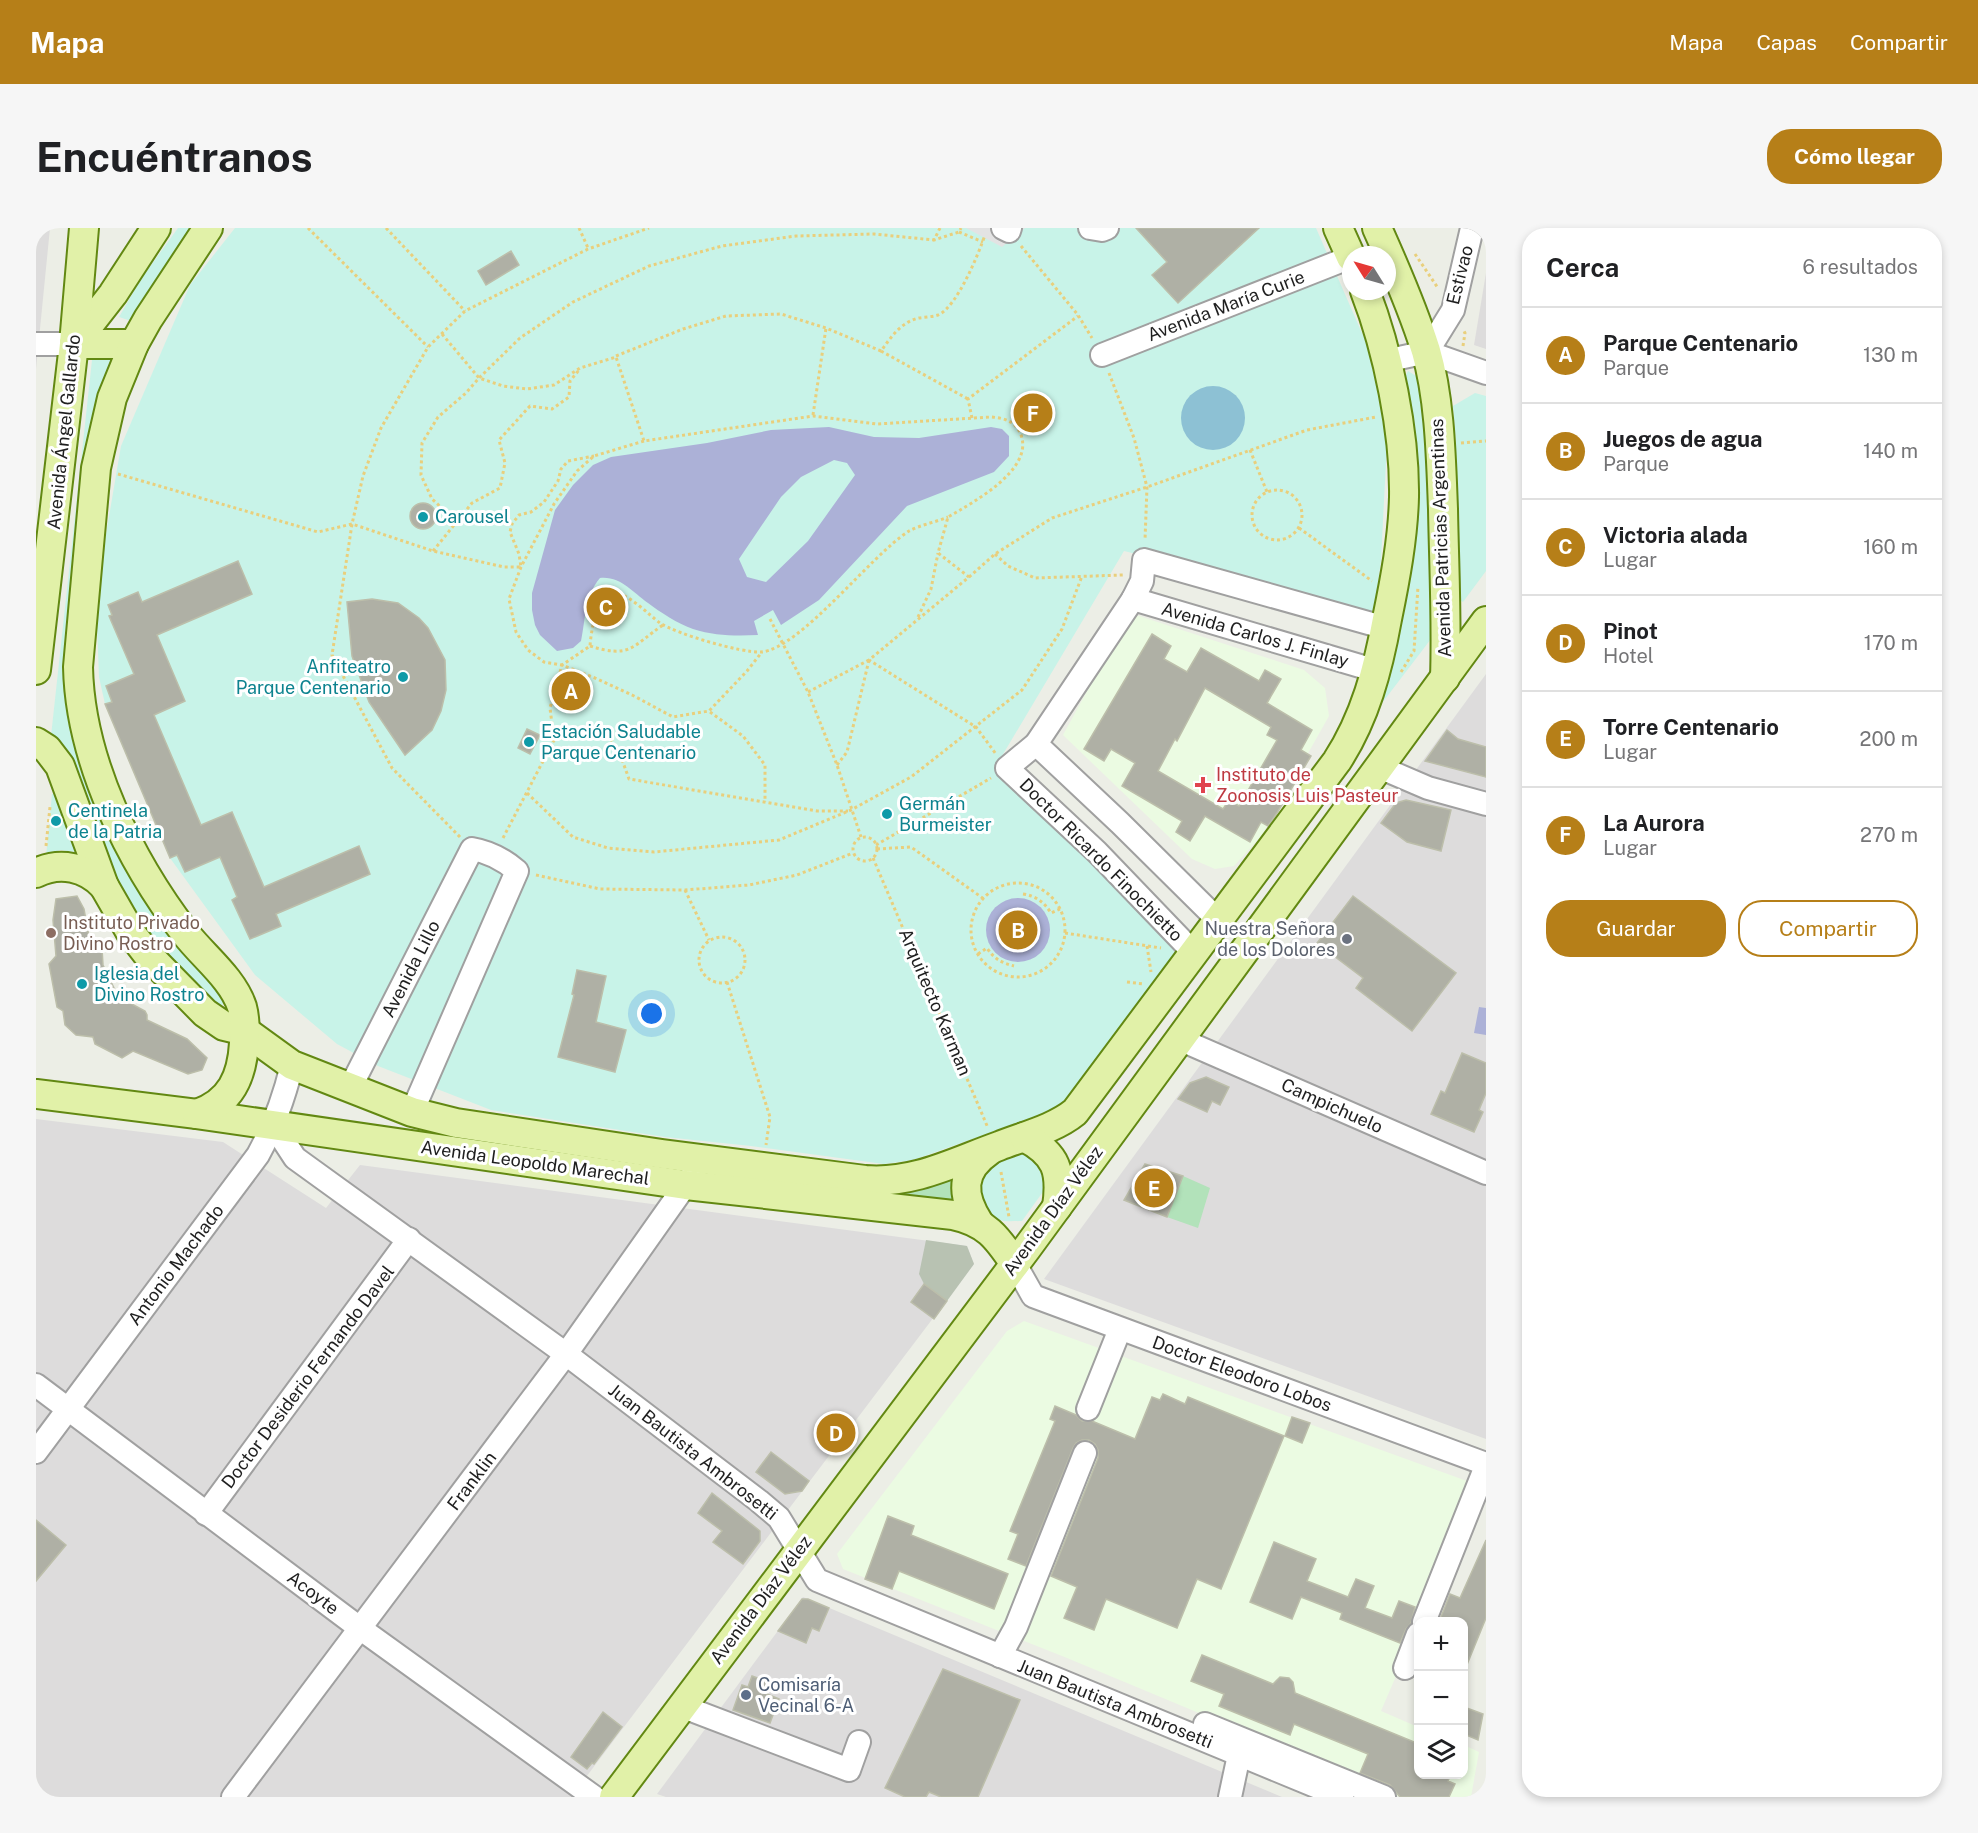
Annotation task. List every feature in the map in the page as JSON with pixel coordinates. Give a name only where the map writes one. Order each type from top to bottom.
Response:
[{"type":"main road","name":"Avenida Ángel Gallardo","points":[[36,670],[46,498],[74,344],[84,228]]},
{"type":"main road","points":[[74,344],[113,294],[156,228]]},
{"type":"main road","points":[[197,1114],[211,1109],[233,1086],[242,1064],[245,1031],[242,1007],[233,988],[186,934],[146,873],[112,805],[89,744],[79,696],[78,667],[96,468],[112,398],[134,344],[153,310],[208,228]]},
{"type":"main road","points":[[1338,228],[1346,246]]},
{"type":"main road","name":"Avenida Patricias Argentinas","points":[[1377,228],[1401,281],[1427,352],[1437,408],[1446,627],[1445,678]]},
{"type":"main road","name":"Avenida Patricias Argentinas","points":[[1362,712],[1377,671],[1386,628],[1394,584],[1404,498],[1398,413],[1368,300]]},
{"type":"main road","points":[[74,344],[134,344]]},
{"type":"main road","name":"Avenida Díaz Vélez","points":[[614,1797],[1015,1264],[1486,621]]},
{"type":"main road","points":[[1362,712],[1359,733],[1361,746],[1367,758],[1379,767]]},
{"type":"main road","points":[[1024,1137],[1061,1121],[1075,1112],[1337,761],[1355,732],[1362,712]]},
{"type":"main road","points":[[36,742],[47,749],[60,766],[104,886],[148,956],[205,1013],[224,1026],[245,1031],[292,1065]]},
{"type":"main road","points":[[36,873],[51,867],[68,867],[92,875],[104,886]]},
{"type":"main road","points":[[1128,1044],[1179,1039]]},
{"type":"main road","name":"Avenida Leopoldo Marechal","points":[[292,1065],[412,1112],[480,1127],[865,1180],[899,1180],[939,1170],[1024,1137]]},
{"type":"main road","name":"Avenida Leopoldo Marechal","points":[[36,1094],[197,1114],[686,1185],[960,1217],[979,1224],[1000,1242],[1015,1264]]},
{"type":"main road","points":[[1024,1137],[1046,1152],[1056,1168],[1059,1187],[1057,1207]]},
{"type":"main road","points":[[979,1224],[967,1198],[968,1178],[976,1162],[996,1147]]},
{"type":"street","points":[[1090,228],[1102,230],[1107,228]]},
{"type":"street","name":"Estivao","points":[[1427,352],[1453,310],[1472,228]]},
{"type":"street","name":"Avenida María Curie","points":[[1102,355],[1342,261]]},
{"type":"street","points":[[36,344],[74,344]]},
{"type":"street","points":[[1385,361],[1427,352],[1486,373]]},
{"type":"street","points":[[1007,768],[1036,744],[1139,580],[1386,628]]},
{"type":"street","name":"Avenida Carlos J. Finlay","points":[[1139,580],[1377,671]]},
{"type":"street","name":"Doctor Ricardo Finochietto","points":[[1036,744],[1218,920]]},
{"type":"street","points":[[1379,767],[1428,788],[1486,804]]},
{"type":"street","name":"Doctor Ricardo Finochietto","points":[[1007,768],[1097,852],[1194,953]]},
{"type":"street","points":[[412,1112],[517,871],[494,855],[472,849]]},
{"type":"street","name":"Avenida Lillo","points":[[350,1088],[472,849]]},
{"type":"street","name":"Campichuelo","points":[[1179,1039],[1486,1173]]},
{"type":"street","name":"Antonio Machado","points":[[36,1452],[258,1155],[274,1126],[284,1100],[292,1065]]},
{"type":"street","name":"Juan Bautista Ambrosetti","points":[[274,1126],[295,1158],[566,1354],[759,1501],[779,1518],[817,1580],[1008,1642],[1239,1755],[1342,1797]]},
{"type":"street","name":"Franklin","points":[[233,1797],[566,1354],[703,1159]]},
{"type":"street","name":"Doctor Desiderio Fernando Davel","points":[[206,1514],[409,1239]]},
{"type":"street","name":"Doctor Eleodoro Lobos","points":[[1015,1264],[1033,1296],[1486,1465]]},
{"type":"street","points":[[1088,1409],[1120,1329]]},
{"type":"street","name":"Acoyte","points":[[36,1385],[361,1629],[594,1797]]},
{"type":"street","points":[[1085,1454],[1008,1642],[1384,1797]]},
{"type":"street","points":[[1426,1617],[1486,1465]]},
{"type":"street","points":[[1405,1668],[1414,1646]]},
{"type":"street","points":[[681,1706],[849,1770],[859,1742]]},
{"type":"street","points":[[1230,1797],[1239,1755]]},
{"type":"path","points":[[308,228],[428,347]]},
{"type":"path","points":[[386,228],[465,311]]},
{"type":"path","points":[[579,228],[588,249]]},
{"type":"path","points":[[472,849],[392,768],[332,655],[352,524],[363,476],[381,428],[428,347],[465,311],[588,249],[649,228]]},
{"type":"path","points":[[934,240],[940,228]]},
{"type":"path","points":[[881,351],[894,333],[906,324],[916,319],[938,315],[946,309],[968,277],[983,242],[1002,229],[1078,315],[1102,355],[1134,438],[1147,488],[1139,580],[1119,574],[1035,578],[1008,566],[995,554]]},
{"type":"path","points":[[457,522],[432,499],[421,475],[422,444],[438,417],[466,393],[520,338],[564,308],[648,266],[722,246],[796,236],[874,234],[934,240],[960,230],[983,242]]},
{"type":"path","points":[[1410,246],[1453,310]]},
{"type":"path","points":[[442,334],[479,378],[503,386],[527,389],[554,385],[580,368],[616,357],[683,329],[726,316],[781,314],[826,328],[881,351],[968,399],[972,418]]},
{"type":"path","points":[[968,399],[1078,315]]},
{"type":"path","points":[[813,416],[826,328]]},
{"type":"path","points":[[616,357],[644,441]]},
{"type":"path","points":[[433,551],[472,502],[500,488],[505,463],[499,440],[530,406],[552,409],[569,397],[570,381],[580,368]]},
{"type":"path","points":[[808,692],[869,660],[995,554],[1052,518],[1147,488],[1307,430],[1398,413]]},
{"type":"path","points":[[494,855],[554,740],[550,708],[562,665],[590,646],[600,604],[613,592],[624,594],[663,625],[734,648],[762,652],[783,644],[809,624],[887,549],[911,530],[948,517],[983,496],[1010,473],[1021,455],[1022,437],[1018,428],[1005,418],[877,424],[813,416],[644,441],[568,461],[561,468],[558,481],[544,502],[531,512],[519,515],[512,524],[510,532],[519,554],[521,567]]},
{"type":"path","points":[[1250,450],[1266,492]]},
{"type":"path","points":[[594,456],[577,471],[554,504],[521,567],[509,599],[516,632],[528,650],[544,662],[562,665],[634,696],[673,717],[709,711],[762,652]]},
{"type":"path","points":[[96,468],[318,532],[352,524],[433,551],[504,567],[521,567]]},
{"type":"path","points":[[1282,491],[1296,498],[1302,512],[1299,528],[1294,534],[1280,540],[1265,537],[1254,526],[1252,510],[1255,503],[1266,492],[1282,491]]},
{"type":"path","points":[[917,619],[931,589],[948,517]]},
{"type":"path","points":[[1299,528],[1378,585],[1394,584]]},
{"type":"path","points":[[938,554],[969,577]]},
{"type":"path","points":[[527,793],[573,837],[608,849],[654,852],[779,840],[851,810],[911,777],[1022,690],[1062,629],[1082,576]]},
{"type":"path","points":[[770,619],[808,692],[837,765],[861,837]]},
{"type":"path","points":[[590,646],[610,652],[625,651],[635,647],[663,625]]},
{"type":"path","points":[[869,660],[976,727],[1007,768],[877,847],[873,858],[859,860],[853,853],[854,844],[861,837],[870,837],[877,847]]},
{"type":"path","points":[[837,765],[847,752],[869,660]]},
{"type":"path","points":[[709,711],[743,736],[765,765],[765,802]]},
{"type":"path","points":[[554,740],[584,731],[609,736],[620,754],[629,779],[817,811],[851,810]]},
{"type":"path","points":[[877,847],[911,847],[984,899]]},
{"type":"path","points":[[517,871],[600,890],[685,890],[749,885],[797,875],[853,853]]},
{"type":"path","name":"Arquitecto Karman","points":[[873,858],[996,1147],[1008,1217]]},
{"type":"path","points":[[1020,883],[1036,886],[1049,894],[1060,909],[1065,921],[1065,933],[1060,952],[1051,964],[1039,973],[1024,977],[1009,977],[983,962],[971,934],[973,918],[979,904],[984,899],[990,892],[1005,885],[1020,883]]},
{"type":"path","points":[[685,890],[709,941]]},
{"type":"path","points":[[1023,894],[1042,902],[1051,913],[1060,909]]},
{"type":"path","points":[[1065,933],[1194,953]]},
{"type":"path","points":[[717,938],[732,939],[739,944],[745,959],[744,967],[734,979],[727,982],[711,981],[701,969],[700,954],[709,941],[717,938]]},
{"type":"path","points":[[1147,946],[1152,976]]},
{"type":"path","points":[[978,954],[987,948],[993,957],[1002,963],[1014,966]]},
{"type":"path","points":[[727,982],[770,1117],[762,1167]]},
{"type":"shaded area","points":[[36,228],[50,228],[36,369]]},
{"type":"shaded area","points":[[178,228],[201,228],[134,322],[119,317],[141,279]]},
{"type":"shaded area","points":[[235,228],[1316,228],[1342,287],[1342,300],[1348,300],[1369,349],[1387,442],[1381,560],[1374,613],[1124,551],[996,766],[1182,947],[1075,1095],[1055,1110],[913,1160],[884,1164],[665,1137],[491,1110],[378,1066],[337,1044],[255,975],[170,858],[105,704],[99,677],[97,626],[105,540],[121,446],[190,285]]},
{"type":"shaded area","points":[[966,228],[1025,228],[1002,247]]},
{"type":"shaded area","points":[[1486,273],[1486,349],[1474,345]]},
{"type":"shaded area","points":[[118,352],[73,713],[224,1001],[221,1008],[214,1008],[145,936],[122,898],[51,736],[92,360],[95,354]]},
{"type":"shaded area","points":[[1408,371],[1421,379],[1432,454],[1434,635],[1379,707],[1400,616],[1401,385]]},
{"type":"shaded area","points":[[1207,386],[1219,386],[1236,395],[1243,406],[1245,418],[1243,430],[1236,441],[1219,450],[1207,450],[1195,445],[1186,436],[1181,424],[1181,412],[1186,400],[1195,391]]},
{"type":"shaded area","points":[[1475,393],[1486,396],[1486,571],[1463,602],[1455,597],[1456,443],[1453,406]]},
{"type":"shaded area","points":[[829,427],[874,437],[919,438],[991,427],[1002,429],[1009,436],[1009,456],[994,472],[907,506],[819,600],[781,625],[773,610],[754,621],[758,635],[726,635],[693,629],[664,614],[620,582],[600,578],[588,600],[581,641],[573,648],[557,651],[540,635],[532,610],[532,593],[555,510],[573,485],[593,465],[611,457],[707,443],[771,430]],"holes":[[[834,460],[847,463],[855,475],[808,541],[766,582],[747,577],[739,559],[781,497],[801,477]]]},
{"type":"shaded area","name":"Instituto de Zoonosis Luis Pasteur","points":[[1130,613],[1304,670],[1325,688],[1329,716],[1262,835],[1234,866],[1215,869],[1192,859],[1063,735]]},
{"type":"shaded area","points":[[1486,674],[1486,1439],[1044,1279]]},
{"type":"shaded area","points":[[60,793],[76,852],[60,850],[46,857],[52,794]]},
{"type":"shaded area","points":[[1018,898],[1030,900],[1041,907],[1048,918],[1050,930],[1048,942],[1041,953],[1030,960],[1018,962],[1006,960],[995,953],[988,942],[986,930],[988,918],[995,907],[1006,900]]},
{"type":"shaded area","points":[[1479,1007],[1486,1008],[1486,1035],[1474,1033]]},
{"type":"shaded area","points":[[36,1119],[223,1142],[326,1208],[360,1165],[967,1246],[974,1264],[571,1797],[36,1797]]},
{"type":"shaded area","points":[[1011,1153],[1027,1156],[1036,1162],[1045,1189],[1022,1221],[1001,1221],[990,1215],[979,1202],[977,1194],[979,1178],[984,1170],[992,1161]]},
{"type":"shaded area","points":[[926,1240],[967,1246],[974,1264],[947,1301],[924,1284],[919,1274]]},
{"type":"shaded area","points":[[1024,1321],[1478,1485],[1421,1617],[1414,1617],[1414,1634],[1381,1711],[1414,1725],[1414,1779],[1468,1779],[1468,1747],[1479,1752],[1471,1797],[1400,1797],[1067,1658],[843,1569],[837,1554],[1007,1331]]},
{"type":"shaded area","points":[[803,1597],[1282,1797],[666,1797],[657,1794]]},
{"type":"green space","points":[[957,1175],[958,1205],[885,1191]]},
{"type":"green space","points":[[1183,1176],[1210,1188],[1198,1228],[1167,1217]]},
{"type":"building","points":[[1136,228],[1259,228],[1178,303],[1152,275],[1167,262]]},
{"type":"building","points":[[511,251],[519,265],[486,285],[478,271]]},
{"type":"building","name":"Carousel","points":[[423,503],[432,507],[436,516],[432,525],[423,529],[414,525],[410,516],[414,507]]},
{"type":"building","points":[[238,561],[252,594],[157,635],[185,701],[154,715],[201,825],[232,812],[264,887],[359,846],[370,874],[276,914],[281,926],[250,939],[232,900],[237,897],[220,857],[185,872],[177,855],[170,858],[105,704],[112,702],[106,686],[134,674],[109,616],[112,615],[108,605],[138,592],[142,602]]},
{"type":"building","name":"Anfiteatro Parque Centenario","points":[[372,599],[398,603],[419,618],[428,628],[445,660],[446,690],[441,711],[432,730],[405,755],[369,702],[352,656],[347,602]]},
{"type":"building","points":[[1152,634],[1171,646],[1164,659],[1187,672],[1201,648],[1259,681],[1265,670],[1281,679],[1267,703],[1312,730],[1301,750],[1311,756],[1268,826],[1261,822],[1250,842],[1205,816],[1190,841],[1176,832],[1182,821],[1122,786],[1135,763],[1111,749],[1104,761],[1084,749]],"holes":[[[1205,688],[1271,727],[1267,735],[1277,740],[1239,806],[1229,800],[1223,809],[1158,771]]]},
{"type":"building","name":"Estación Saludable Parque Centenario","points":[[527,729],[540,735],[530,754],[518,748]]},
{"type":"building","points":[[1447,730],[1458,739],[1486,747],[1486,777],[1425,761]]},
{"type":"building","points":[[1406,800],[1451,810],[1441,851],[1407,842],[1381,823],[1396,803]]},
{"type":"building","name":"Iglesia del Divino Rostro","points":[[77,896],[84,909],[91,948],[102,948],[103,965],[115,990],[128,1002],[145,1011],[147,1020],[187,1039],[207,1058],[202,1070],[188,1074],[133,1051],[122,1058],[95,1044],[93,1037],[76,1035],[65,1025],[63,1011],[57,1007],[49,964],[56,956],[53,920],[56,899]]},
{"type":"building","points":[[1353,896],[1456,973],[1412,1031],[1356,988],[1363,978],[1317,943]]},
{"type":"building","points":[[577,970],[606,976],[596,1022],[626,1030],[615,1072],[558,1057],[574,995],[572,994]]},
{"type":"building","points":[[1462,1053],[1486,1063],[1486,1093],[1479,1110],[1483,1112],[1474,1132],[1431,1114],[1441,1091],[1445,1093]]},
{"type":"building","points":[[1206,1077],[1229,1087],[1220,1105],[1212,1101],[1207,1112],[1178,1099],[1190,1083]]},
{"type":"building","points":[[1145,1164],[1183,1176],[1167,1217],[1124,1200]]},
{"type":"building","points":[[924,1284],[947,1301],[934,1319],[911,1302]]},
{"type":"building","points":[[1163,1394],[1185,1404],[1188,1397],[1284,1436],[1221,1589],[1197,1579],[1177,1628],[1106,1599],[1094,1630],[1064,1618],[1077,1587],[1051,1576],[1098,1458],[1095,1444],[1089,1440],[1082,1440],[1073,1448],[1026,1566],[1008,1559],[1018,1534],[1010,1531],[1055,1421],[1050,1419],[1055,1406],[1076,1415],[1082,1421],[1092,1421],[1135,1439],[1152,1397],[1160,1400]]},
{"type":"building","points":[[1292,1417],[1310,1423],[1302,1443],[1285,1436]]},
{"type":"building","points":[[771,1452],[809,1481],[802,1491],[785,1494],[756,1472]]},
{"type":"building","points":[[712,1493],[760,1531],[760,1541],[743,1564],[713,1542],[722,1531],[698,1513]]},
{"type":"building","points":[[888,1516],[914,1526],[911,1535],[1008,1574],[994,1609],[899,1571],[892,1589],[865,1579]]},
{"type":"building","points":[[36,1520],[66,1545],[36,1581]]},
{"type":"building","points":[[1486,1540],[1486,1618],[1468,1662],[1468,1617],[1441,1617],[1450,1594],[1460,1598]]},
{"type":"building","points":[[1274,1542],[1316,1559],[1307,1581],[1348,1597],[1356,1579],[1374,1586],[1365,1608],[1392,1618],[1399,1601],[1415,1607],[1411,1623],[1400,1643],[1340,1619],[1342,1613],[1301,1597],[1292,1619],[1250,1602]]},
{"type":"building","points":[[802,1599],[808,1599],[829,1608],[819,1631],[812,1628],[806,1643],[778,1631]]},
{"type":"building","points":[[1202,1655],[1273,1684],[1280,1677],[1289,1678],[1293,1682],[1295,1693],[1414,1742],[1414,1779],[1449,1779],[1448,1781],[1455,1784],[1449,1797],[1400,1797],[1390,1785],[1360,1773],[1368,1754],[1294,1724],[1290,1735],[1219,1706],[1224,1694],[1191,1681]]},
{"type":"building","points":[[943,1669],[1020,1700],[978,1797],[941,1797],[929,1792],[926,1797],[905,1797],[885,1788]]},
{"type":"building","points":[[752,1676],[771,1683],[767,1694],[779,1699],[770,1723],[733,1710],[742,1685],[748,1687]]},
{"type":"building","points":[[1468,1708],[1483,1714],[1478,1740],[1468,1736]]},
{"type":"building","points":[[603,1712],[622,1727],[594,1764],[592,1763],[587,1769],[571,1757]]},
{"type":"place","name":"La Aurora","points":[[1033,413]]},
{"type":"place","name":"Carousel","points":[[423,517]]},
{"type":"place","name":"Victoria alada","points":[[606,607]]},
{"type":"place","name":"Anfiteatro Parque Centenario","points":[[403,677]]},
{"type":"place","name":"Parque Centenario","points":[[571,691]]},
{"type":"place","name":"Estación Saludable Parque Centenario","points":[[529,742]]},
{"type":"place","name":"Instituto de Zoonosis Luis Pasteur","points":[[1203,785]]},
{"type":"place","name":"Germán Burmeister","points":[[887,814]]},
{"type":"place","name":"Centinela de la Patria","points":[[56,821]]},
{"type":"place","name":"Juegos de agua","points":[[1018,930]]},
{"type":"place","name":"Instituto Privado Divino Rostro","points":[[51,933]]},
{"type":"place","name":"Nuestra Señora de los Dolores","points":[[1347,939]]},
{"type":"place","name":"Iglesia del Divino Rostro","points":[[82,984]]},
{"type":"place","name":"Torre Centenario","points":[[1154,1188]]},
{"type":"place","name":"Pinot","points":[[836,1433]]},
{"type":"place","name":"Comisaría Vecinal 6-A","points":[[746,1695]]}]
